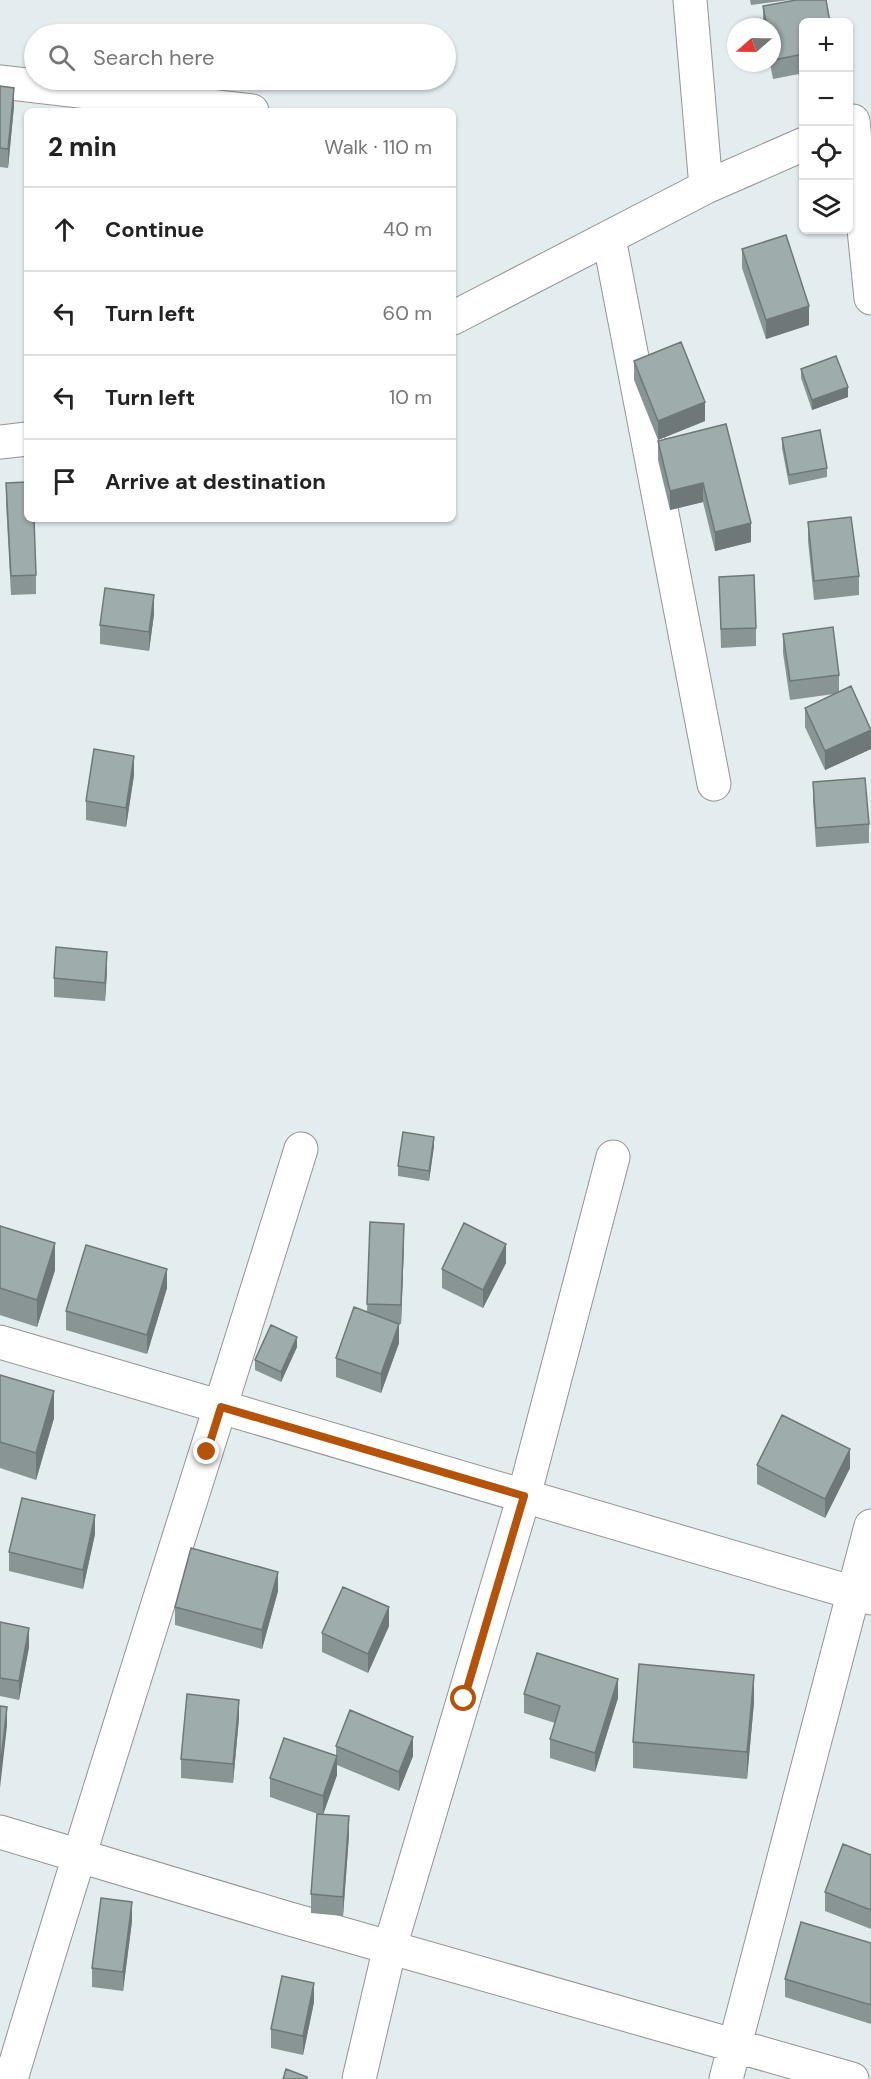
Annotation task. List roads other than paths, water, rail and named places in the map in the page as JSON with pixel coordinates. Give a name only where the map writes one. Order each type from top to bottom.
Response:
[{"type":"street","points":[[690,0],[706,188]]},
{"type":"street","points":[[0,82],[24,85]]},
{"type":"street","points":[[70,90],[226,108]]},
{"type":"street","points":[[858,119],[871,298]]},
{"type":"street","points":[[456,316],[706,188],[799,146]]},
{"type":"street","points":[[609,238],[714,784]]},
{"type":"street","points":[[0,442],[24,439]]},
{"type":"street","points":[[11,2079],[78,1855],[301,1149]]},
{"type":"street","points":[[359,2079],[390,1947],[524,1496],[613,1157]]},
{"type":"street","points":[[0,1342],[862,1595]]},
{"type":"street","points":[[726,2079],[862,1595],[871,1526]]},
{"type":"street","points":[[0,1832],[390,1947],[852,2079]]}]
